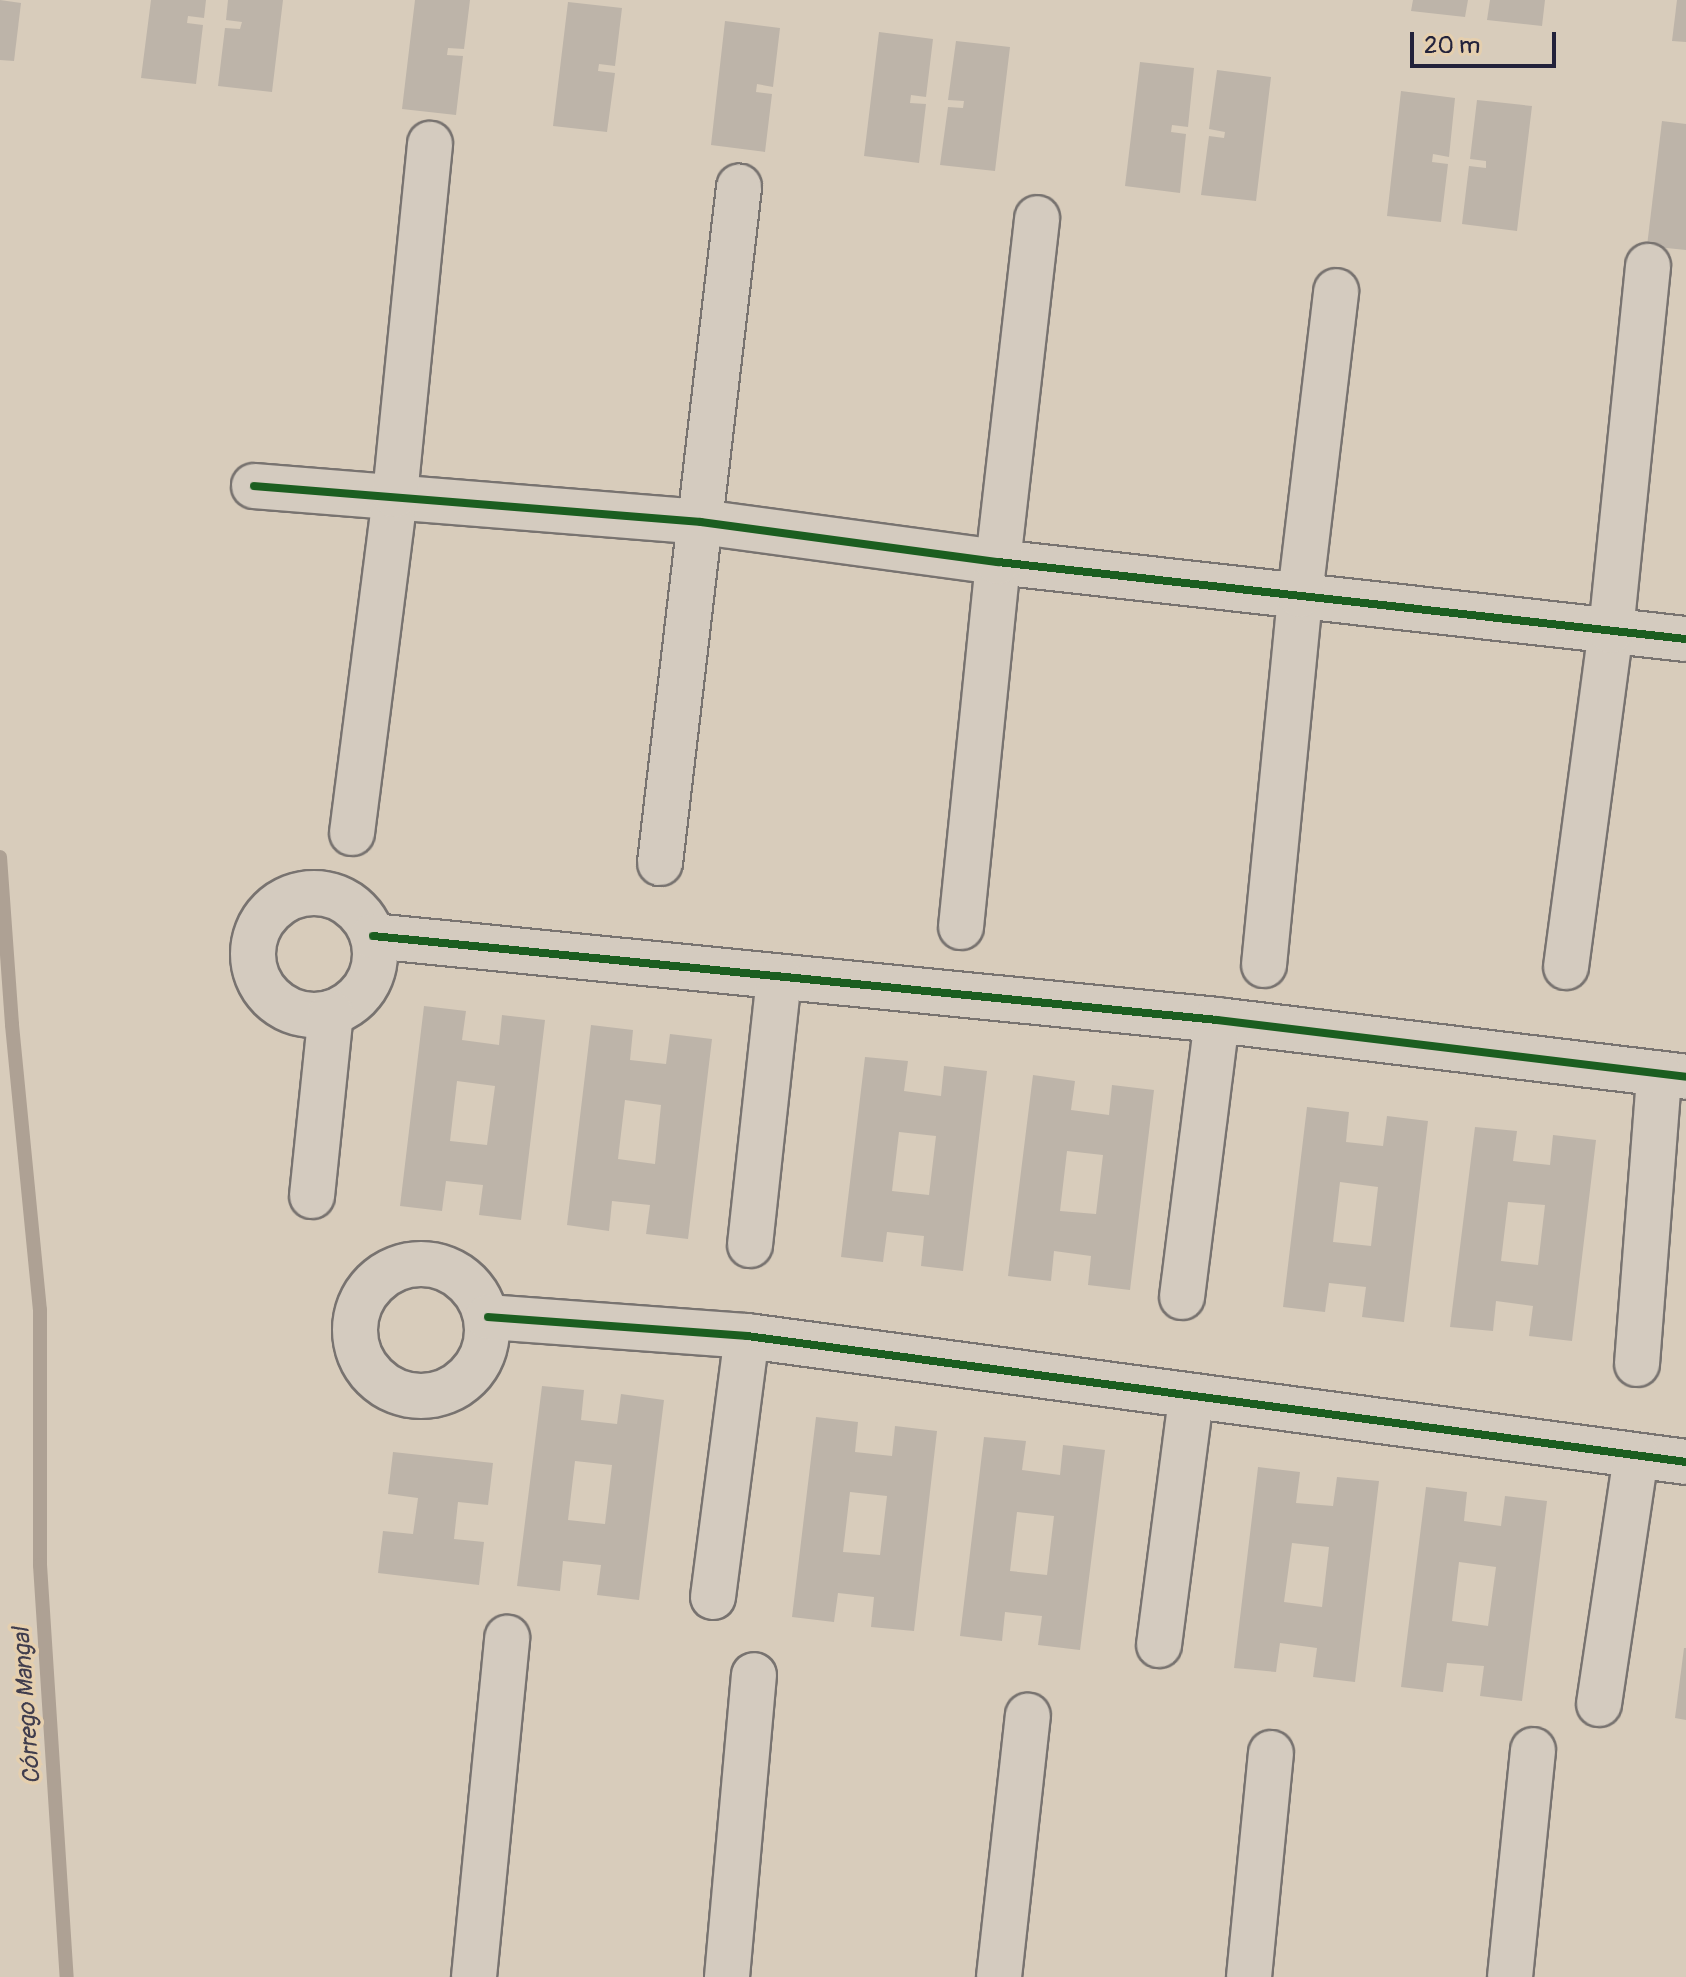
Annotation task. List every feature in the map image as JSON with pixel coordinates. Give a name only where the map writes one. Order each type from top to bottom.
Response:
[{"type":"street","points":[[352,833],[395,495],[430,144]]},
{"type":"street","points":[[660,863],[739,187]]},
{"type":"street","points":[[961,927],[1037,218]]},
{"type":"street","points":[[1566,967],[1611,631],[1648,266]]},
{"type":"street","points":[[1264,965],[1300,595],[1336,291]]},
{"type":"street","points":[[254,486],[701,522],[998,562],[1686,639]]},
{"type":"street","points":[[315,894],[346,902],[362,916],[373,936],[375,955],[362,991],[348,1004],[331,1013],[292,1012],[276,1003],[263,989],[254,971],[252,952],[257,932],[268,914],[285,900],[315,894]]},
{"type":"street","points":[[373,936],[1217,1020],[1673,1076],[1637,1364]]},
{"type":"street","points":[[750,1245],[779,978]]},
{"type":"street","points":[[312,1196],[331,1013]]},
{"type":"street","points":[[1182,1297],[1217,1020]]},
{"type":"street","points":[[488,1317],[747,1336],[1686,1462]]},
{"type":"street","points":[[713,1597],[747,1336]]},
{"type":"street","points":[[1159,1645],[1191,1397]]},
{"type":"street","points":[[1599,1704],[1636,1456]]},
{"type":"street","points":[[474,1977],[507,1638]]},
{"type":"street","points":[[727,1977],[754,1675]]},
{"type":"street","points":[[999,1977],[1028,1716]]},
{"type":"street","points":[[1510,1977],[1533,1750]]},
{"type":"street","points":[[1249,1977],[1271,1753]]},
{"type":"building","points":[[0,0],[21,3],[14,61],[0,60]]},
{"type":"building","points":[[151,0],[206,0],[204,18],[188,16],[187,23],[203,25],[196,84],[141,78]]},
{"type":"building","points":[[228,0],[283,0],[272,92],[218,86],[225,28],[240,29],[242,22],[226,20]]},
{"type":"building","points":[[415,0],[470,0],[464,49],[448,48],[447,55],[463,56],[456,115],[402,109]]},
{"type":"building","points":[[1413,0],[1468,0],[1465,17],[1411,11]]},
{"type":"building","points":[[1490,0],[1545,0],[1542,26],[1487,20]]},
{"type":"building","points":[[1677,0],[1686,0],[1686,42],[1672,41]]},
{"type":"building","points":[[568,2],[622,8],[615,66],[599,64],[598,71],[615,73],[607,132],[553,126]]},
{"type":"building","points":[[725,21],[780,28],[773,87],[757,84],[756,92],[772,94],[765,152],[711,145]]},
{"type":"building","points":[[879,32],[933,39],[926,97],[911,95],[910,103],[926,104],[919,163],[864,156]]},
{"type":"building","points":[[956,41],[1010,47],[995,171],[940,165],[948,107],[963,108],[964,101],[948,100]]},
{"type":"building","points":[[1140,62],[1194,68],[1188,127],[1172,125],[1171,132],[1186,134],[1180,193],[1125,186]]},
{"type":"building","points":[[1217,70],[1271,77],[1256,201],[1201,195],[1209,136],[1224,138],[1225,132],[1209,129]]},
{"type":"building","points":[[1401,91],[1455,98],[1449,157],[1433,154],[1432,162],[1448,164],[1441,222],[1387,216]]},
{"type":"building","points":[[1477,100],[1532,106],[1517,231],[1462,224],[1469,166],[1486,168],[1486,161],[1470,159]]},
{"type":"building","points":[[1662,121],[1686,124],[1686,250],[1647,246]]},
{"type":"building","points":[[424,1006],[466,1011],[462,1040],[499,1045],[502,1015],[545,1020],[521,1220],[479,1215],[483,1185],[446,1181],[442,1211],[400,1206]],"holes":[[[457,1081],[495,1086],[487,1145],[450,1141]]]},
{"type":"building","points":[[591,1025],[633,1030],[630,1060],[666,1064],[670,1034],[712,1039],[688,1239],[646,1234],[650,1205],[612,1201],[609,1231],[567,1225]],"holes":[[[625,1100],[661,1105],[655,1164],[618,1159]]]},
{"type":"building","points":[[865,1057],[908,1061],[904,1091],[941,1096],[944,1066],[987,1071],[963,1271],[921,1266],[924,1236],[887,1232],[883,1262],[841,1257]],"holes":[[[899,1132],[936,1136],[929,1195],[892,1191]]]},
{"type":"building","points":[[1033,1075],[1075,1081],[1071,1110],[1109,1115],[1112,1085],[1154,1090],[1130,1290],[1088,1285],[1091,1256],[1054,1251],[1051,1281],[1008,1276]],"holes":[[[1067,1151],[1103,1155],[1096,1214],[1060,1211]]]},
{"type":"building","points":[[1307,1107],[1349,1112],[1346,1142],[1383,1146],[1387,1116],[1428,1121],[1404,1322],[1362,1317],[1366,1287],[1329,1283],[1325,1312],[1283,1307]],"holes":[[[1340,1182],[1378,1187],[1371,1246],[1333,1242]]]},
{"type":"building","points":[[1475,1127],[1517,1131],[1513,1161],[1550,1165],[1553,1135],[1596,1140],[1572,1341],[1529,1336],[1533,1306],[1496,1301],[1493,1331],[1450,1327]],"holes":[[[1508,1202],[1545,1205],[1538,1265],[1501,1261]]]},
{"type":"building","points":[[542,1386],[584,1390],[581,1420],[617,1424],[621,1394],[664,1400],[639,1600],[597,1595],[601,1565],[563,1561],[560,1591],[517,1586]],"holes":[[[575,1461],[612,1465],[605,1524],[568,1520]]]},
{"type":"building","points":[[816,1417],[858,1422],[855,1452],[892,1456],[895,1426],[937,1431],[914,1631],[871,1627],[874,1597],[838,1593],[834,1622],[792,1617]],"holes":[[[850,1492],[887,1496],[880,1555],[843,1552]]]},
{"type":"building","points":[[984,1437],[1026,1441],[1022,1470],[1060,1475],[1063,1445],[1105,1450],[1080,1650],[1038,1645],[1042,1616],[1005,1612],[1002,1641],[960,1636]],"holes":[[[1017,1512],[1054,1516],[1047,1575],[1010,1571]]]},
{"type":"building","points":[[393,1452],[493,1463],[488,1505],[458,1502],[454,1539],[484,1542],[479,1585],[378,1573],[383,1531],[413,1534],[418,1498],[388,1494]]},
{"type":"building","points":[[1258,1467],[1300,1472],[1296,1503],[1333,1506],[1337,1477],[1379,1481],[1355,1682],[1313,1677],[1317,1648],[1280,1643],[1276,1672],[1234,1668]],"holes":[[[1292,1543],[1329,1547],[1322,1607],[1284,1602]]]},
{"type":"building","points":[[1426,1487],[1467,1492],[1464,1521],[1501,1526],[1505,1496],[1547,1501],[1522,1701],[1480,1696],[1484,1666],[1447,1663],[1443,1692],[1401,1687]],"holes":[[[1459,1562],[1496,1567],[1488,1626],[1452,1621]]]},
{"type":"building","points":[[1686,1648],[1686,1720],[1675,1718]]},
{"type":"waterway","name":"Córrego Mangal","points":[[0,857],[12,1025],[40,1310],[40,1565],[67,1977]]},
{"type":"cycle path","points":[[254,486],[701,522],[998,562],[1686,639]]},
{"type":"cycle path","points":[[373,936],[1217,1020],[1686,1077]]},
{"type":"cycle path","points":[[488,1317],[747,1336],[1686,1462]]}]
